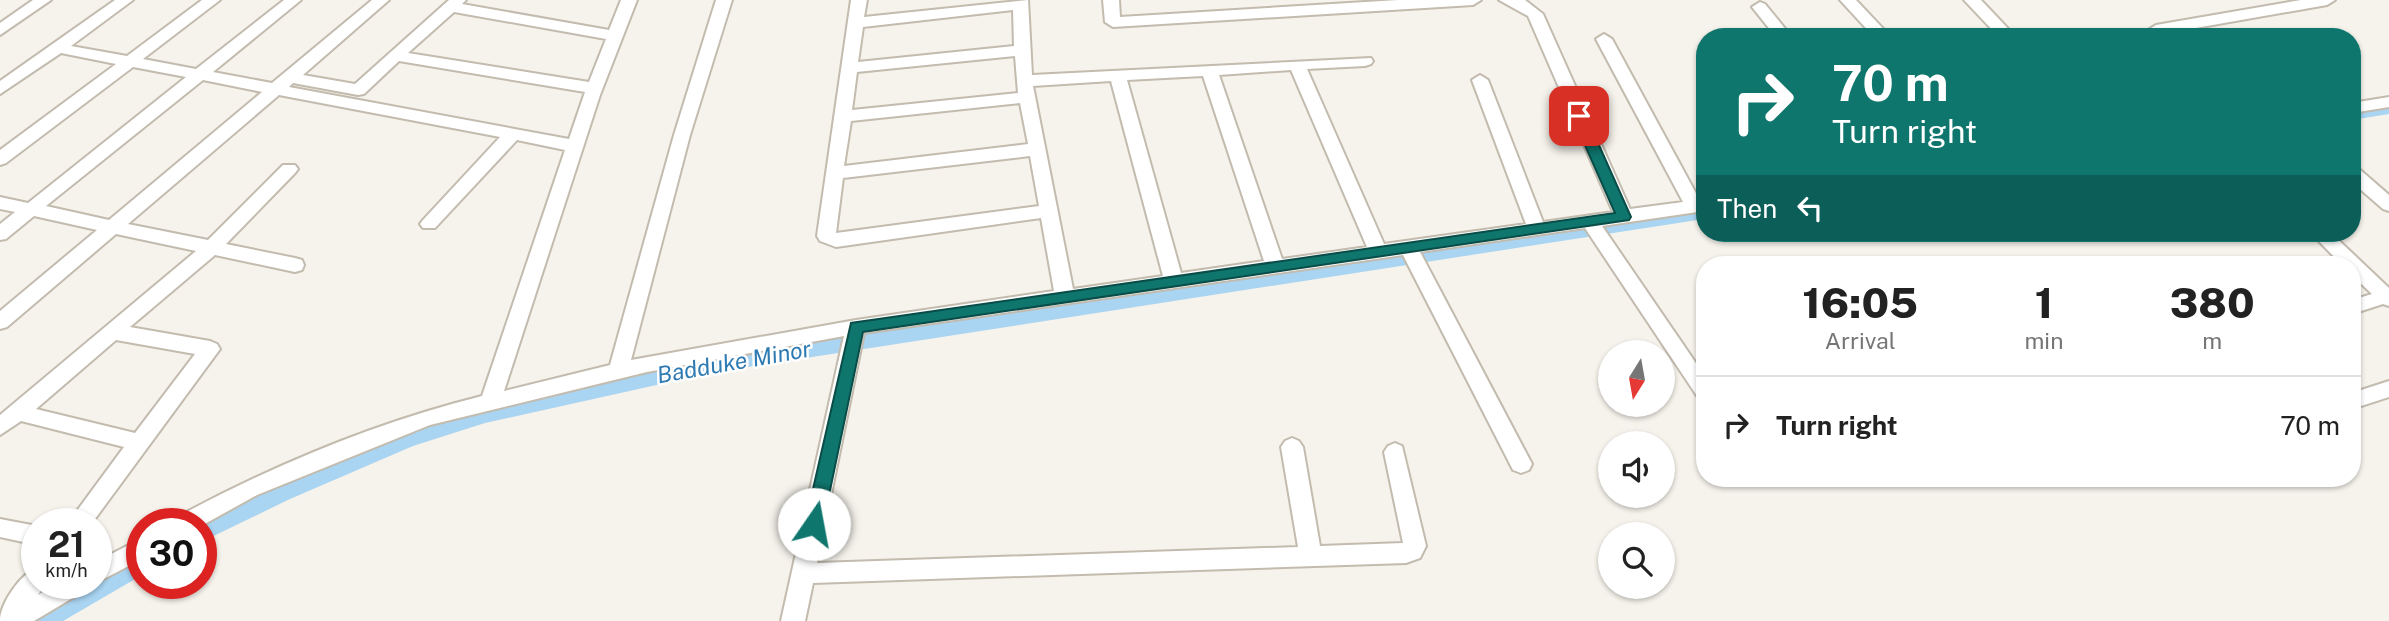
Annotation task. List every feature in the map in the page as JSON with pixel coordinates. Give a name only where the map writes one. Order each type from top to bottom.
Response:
[{"type":"street","points":[[0,30],[43,0]]},
{"type":"street","points":[[0,89],[125,0]]},
{"type":"street","points":[[0,159],[212,0]]},
{"type":"street","points":[[0,234],[293,0]]},
{"type":"street","points":[[0,322],[381,0]]},
{"type":"street","points":[[490,402],[593,93],[629,0]]},
{"type":"street","points":[[618,371],[682,135],[724,0]]},
{"type":"street","points":[[859,0],[825,236],[836,241],[1049,211]]},
{"type":"street","points":[[1111,0],[1113,22],[1322,6],[1473,0]]},
{"type":"street","points":[[1848,0],[1874,28]]},
{"type":"street","points":[[1972,0],[1999,28]]},
{"type":"street","points":[[2167,28],[2327,0]]},
{"type":"street","points":[[1515,1],[1535,14],[1624,217]]},
{"type":"street","points":[[856,23],[1020,3],[1026,89],[1065,297]]},
{"type":"street","points":[[289,76],[358,90],[454,4],[615,36]]},
{"type":"street","points":[[1760,8],[1777,28]]},
{"type":"street","points":[[1604,39],[1696,200]]},
{"type":"street","points":[[58,48],[575,146]]},
{"type":"street","points":[[848,68],[1022,50]]},
{"type":"street","points":[[396,56],[594,88],[593,93]]},
{"type":"street","points":[[842,116],[1118,75],[1365,61]]},
{"type":"street","points":[[1297,65],[1379,253]]},
{"type":"street","points":[[1209,70],[1276,268]]},
{"type":"street","points":[[1118,75],[1174,282]]},
{"type":"street","points":[[1480,80],[1537,230]]},
{"type":"street","points":[[2361,107],[2389,102]]},
{"type":"street","points":[[429,225],[513,134]]},
{"type":"street","points":[[833,173],[1037,149]]},
{"type":"street","points":[[0,427],[211,248],[289,169]]},
{"type":"street","points":[[2361,180],[2389,205]]},
{"type":"street","points":[[0,204],[295,265]]},
{"type":"street","points":[[214,508],[249,489],[427,418],[618,371],[856,328],[1065,297],[1379,253],[1412,257],[1537,230],[1696,205]]},
{"type":"street","points":[[1590,222],[1696,378]]},
{"type":"street","points":[[2330,242],[2344,256]]},
{"type":"street","points":[[1412,257],[1521,464]]},
{"type":"street","points":[[2361,272],[2388,297]]},
{"type":"street","points":[[2361,304],[2388,297]]},
{"type":"street","points":[[793,621],[856,328]]},
{"type":"street","points":[[90,508],[210,349],[114,332]]},
{"type":"street","points":[[2361,398],[2389,389]]},
{"type":"street","points":[[16,412],[140,443]]},
{"type":"street","points":[[1292,447],[1311,556]]},
{"type":"street","points":[[803,573],[1412,551],[1415,546],[1395,452]]},
{"type":"street","points":[[0,528],[21,533]]},
{"type":"street","points":[[3,621],[21,598]]},
{"type":"street","points":[[12,621],[50,599]]},
{"type":"waterway","name":"Badduke Minor","points":[[2361,113],[2389,108]]},
{"type":"waterway","name":"Badduke Minor","points":[[217,523],[281,491],[405,439],[485,413],[715,363],[1696,213]]},
{"type":"waterway","name":"Badduke Minor","points":[[40,621],[126,570]]},
{"type":"route","points":[[814,524],[856,327],[1624,217],[1579,116]]}]
